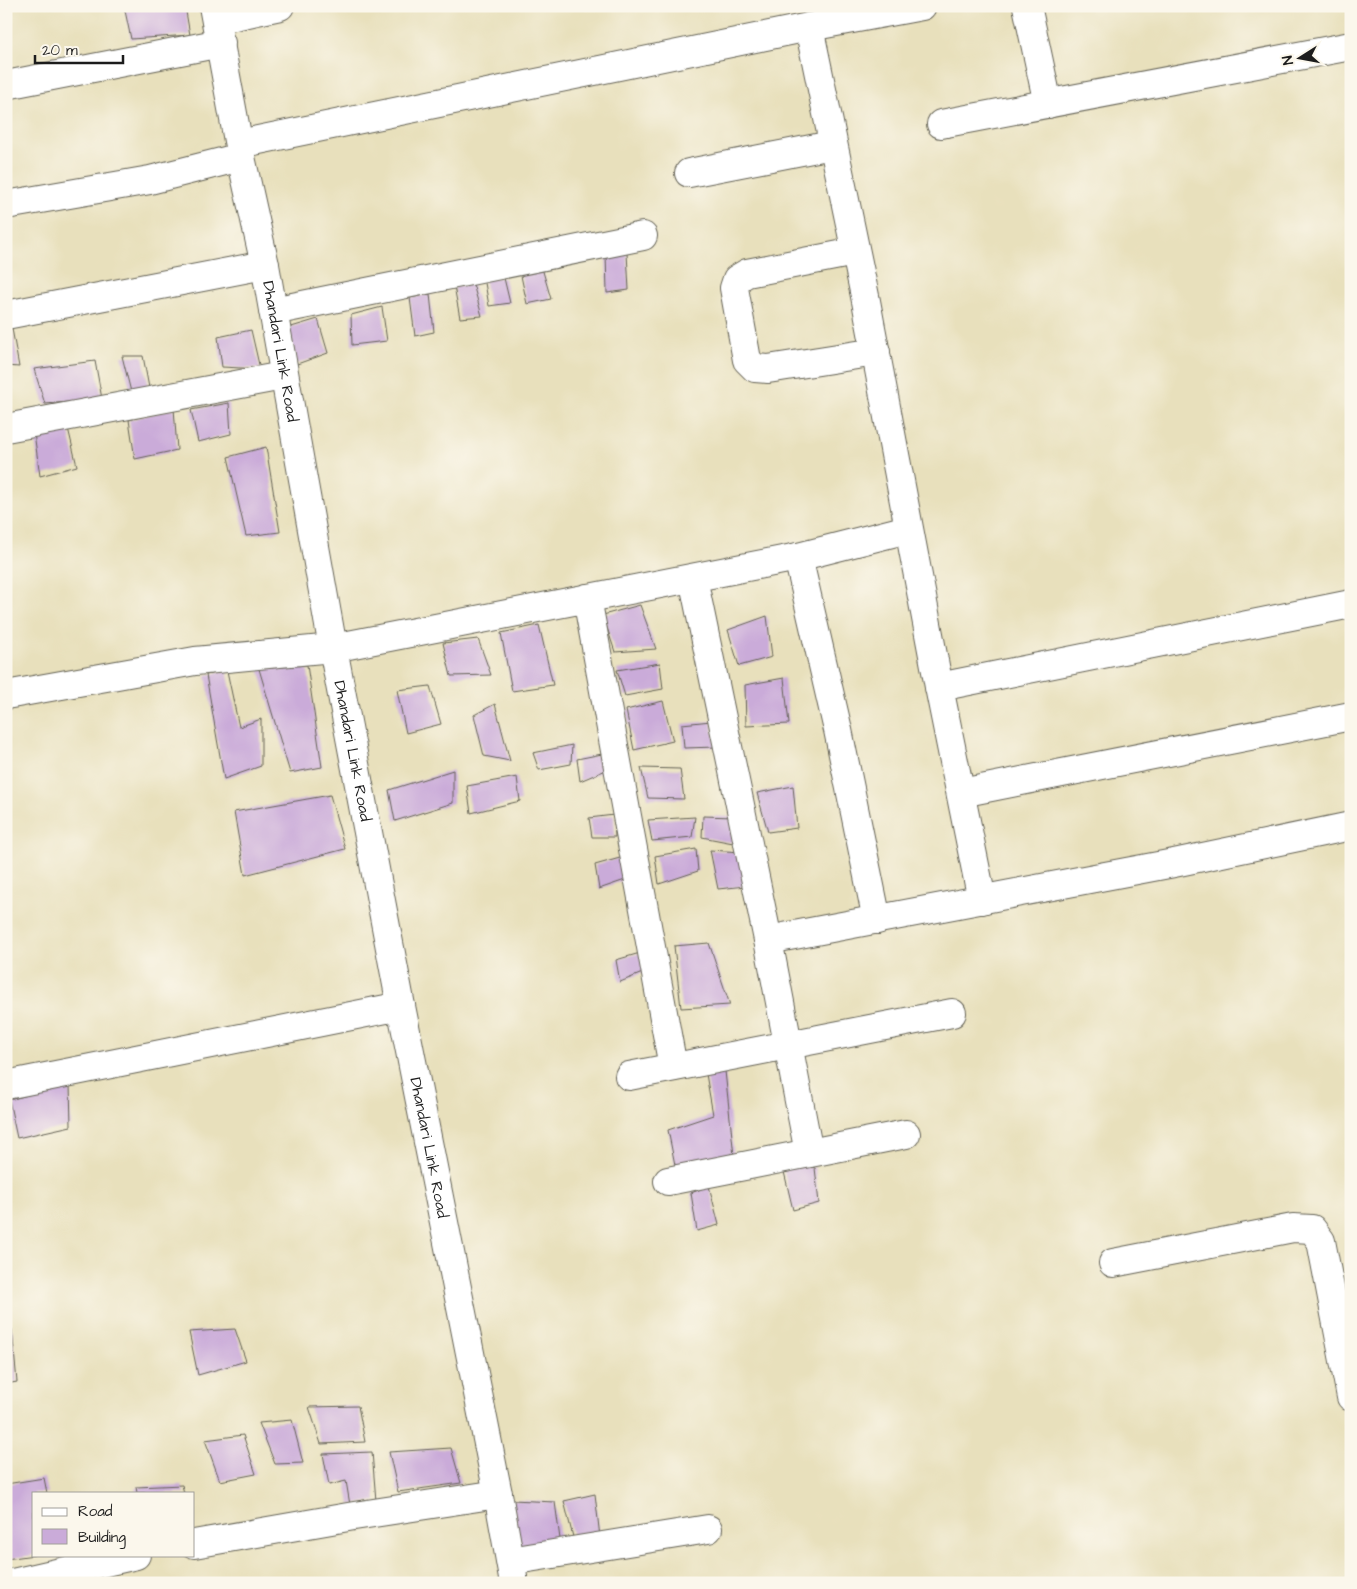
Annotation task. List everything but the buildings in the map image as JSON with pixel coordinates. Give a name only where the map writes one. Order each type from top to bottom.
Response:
[{"type":"street","points":[[6,86],[280,6]]},
{"type":"street","points":[[6,206],[150,180],[240,150],[881,10],[922,6]]},
{"type":"street","points":[[1027,6],[1048,104]]},
{"type":"street","name":"Dhandari Link Road","points":[[217,23],[240,150],[265,265],[283,376],[401,1006],[512,1572]]},
{"type":"street","points":[[809,27],[876,352],[908,529],[982,900]]},
{"type":"street","points":[[941,124],[1351,46]]},
{"type":"street","points":[[689,173],[832,145]]},
{"type":"street","points":[[273,311],[643,236]]},
{"type":"street","points":[[855,252],[747,273],[737,279],[734,288],[748,360],[755,368],[768,369],[876,352]]},
{"type":"street","points":[[6,315],[265,265]]},
{"type":"street","points":[[6,428],[283,376]]},
{"type":"street","points":[[6,695],[195,661],[333,648],[798,557],[908,529]]},
{"type":"street","points":[[798,557],[838,730],[877,920]]},
{"type":"street","points":[[693,578],[768,940],[809,1153]]},
{"type":"street","points":[[587,598],[674,1068]]},
{"type":"street","points":[[939,687],[1351,604]]},
{"type":"street","points":[[961,793],[1351,716]]},
{"type":"street","points":[[768,940],[982,900],[1351,826]]},
{"type":"street","points":[[6,1085],[401,1006]]},
{"type":"street","points":[[628,1076],[952,1013]]},
{"type":"street","points":[[668,1181],[906,1134]]},
{"type":"street","points":[[1114,1263],[1293,1228],[1312,1229],[1321,1241],[1351,1397]]},
{"type":"street","points":[[195,1544],[354,1516],[498,1494]]},
{"type":"street","points":[[512,1572],[708,1529]]},
{"type":"street","points":[[13,1583],[132,1556]]}]
